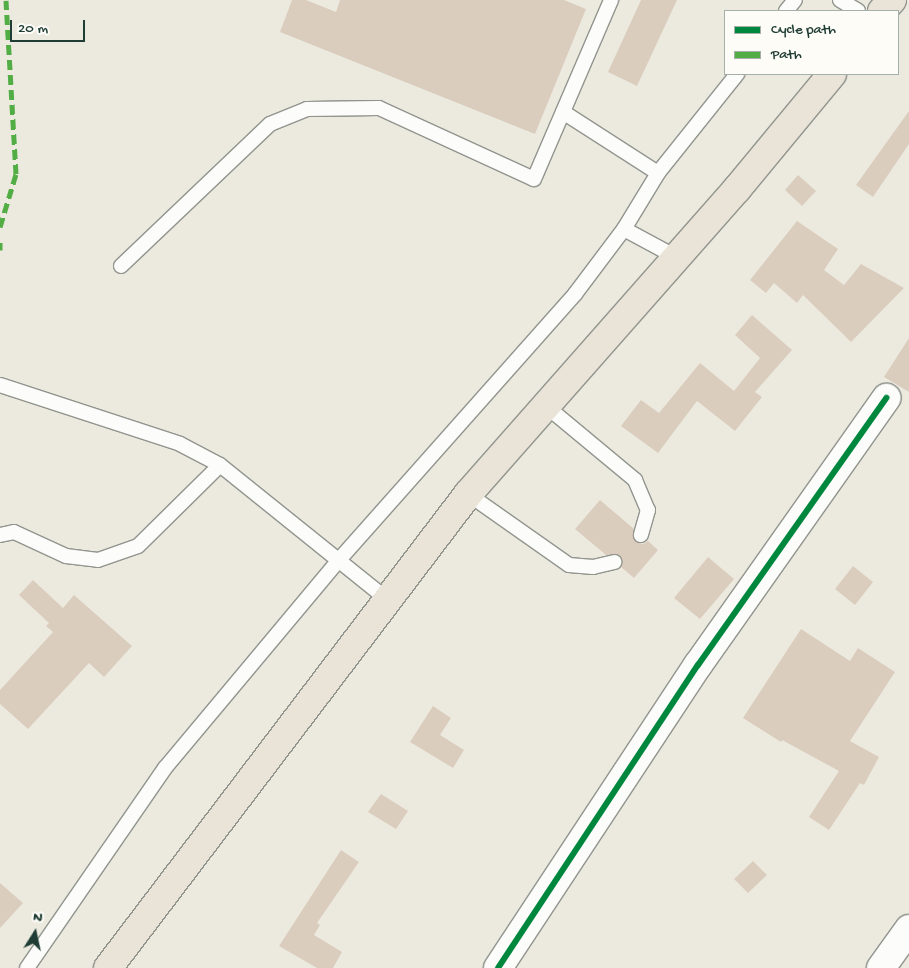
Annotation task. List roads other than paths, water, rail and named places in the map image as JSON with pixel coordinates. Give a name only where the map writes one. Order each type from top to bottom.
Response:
[{"type":"main road","points":[[883,10],[892,0]]},
{"type":"main road","points":[[108,968],[468,494],[676,257],[831,75]]},
{"type":"street","points":[[498,968],[698,664],[886,398]]},
{"type":"street","points":[[881,968],[909,929]]},
{"type":"lane","points":[[121,266],[270,124],[307,109],[379,108],[534,179],[611,0]]},
{"type":"lane","points":[[787,10],[795,0]]},
{"type":"lane","points":[[840,0],[856,10]]},
{"type":"lane","points":[[27,968],[165,768],[338,561],[575,294],[624,229],[658,173],[735,75]]},
{"type":"lane","points":[[563,112],[658,173]]},
{"type":"lane","points":[[624,229],[676,257]]},
{"type":"lane","points":[[0,385],[180,444],[220,465],[258,493],[288,522],[388,600]]},
{"type":"lane","points":[[546,406],[635,480],[648,510],[641,535]]},
{"type":"lane","points":[[0,535],[14,532],[66,556],[98,560],[138,546],[220,465]]},
{"type":"lane","points":[[468,494],[569,565],[593,567],[614,562]]}]
